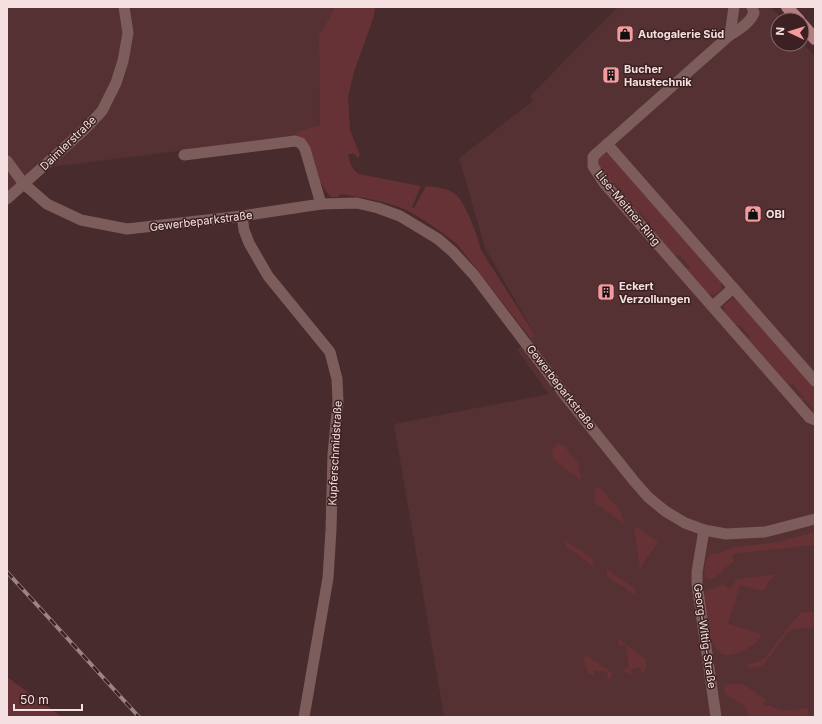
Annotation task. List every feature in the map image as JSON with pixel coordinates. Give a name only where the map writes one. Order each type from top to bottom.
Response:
[{"type":"street","name":"Daimlerstraße","points":[[7,199],[84,130],[102,110],[116,83],[123,61],[128,33],[124,7]]},
{"type":"street","points":[[730,35],[734,7]]},
{"type":"street","name":"Lise-Meitner-Ring","points":[[752,7],[754,13],[753,16],[593,157],[593,166],[604,182],[810,418],[815,420]]},
{"type":"street","points":[[184,155],[295,141],[301,143],[321,204]]},
{"type":"street","points":[[607,144],[815,381]]},
{"type":"street","points":[[7,161],[24,184]]},
{"type":"street","name":"Gewerbeparkstraße","points":[[24,184],[47,204],[81,220],[127,229],[242,216],[321,204],[357,204],[378,208],[400,216],[438,239],[453,252],[474,276],[577,409],[648,497],[665,511],[678,519],[704,530],[726,534],[765,532],[815,519]]},
{"type":"street","name":"Kupferschmidstraße","points":[[242,216],[244,230],[249,243],[268,276],[330,352],[337,379],[338,402],[332,454],[331,530],[328,578],[304,717]]},
{"type":"street","points":[[713,306],[733,288]]},
{"type":"street","name":"Georg-Wittig-Straße","points":[[704,530],[697,572],[697,584],[716,717]]},
{"type":"shaded area","points":[[7,7],[335,7],[319,36],[320,125],[297,131],[297,136],[50,167],[7,205]]},
{"type":"shaded area","points":[[335,7],[375,7],[374,16],[354,72],[348,97],[350,130],[360,155],[358,158],[353,153],[348,155],[351,166],[358,174],[421,186],[412,207],[414,208],[426,186],[448,190],[454,193],[467,211],[481,250],[535,335],[531,339],[457,244],[433,226],[408,211],[393,205],[341,194],[338,197],[331,197],[326,191],[316,170],[306,140],[297,136],[297,131],[320,125],[319,36]]},
{"type":"shaded area","points":[[618,7],[771,7],[776,12],[770,12],[770,52],[810,51],[815,57],[815,717],[444,717],[394,424],[549,394],[517,350],[535,335],[485,248],[459,158],[533,101],[530,96]]},
{"type":"shaded area","points":[[603,154],[609,154],[717,273],[722,284],[715,295],[706,292],[697,286],[683,269],[691,268],[680,255],[672,256],[645,226],[652,225],[641,212],[634,213],[619,196],[626,195],[615,183],[607,183],[599,166],[600,158]]},
{"type":"shaded area","points":[[735,299],[745,306],[815,386],[815,416],[807,411],[814,410],[806,400],[798,401],[796,398],[804,397],[793,384],[785,385],[744,338],[751,337],[740,325],[732,325],[726,316],[724,306],[730,300]]},
{"type":"shaded area","points":[[558,443],[564,446],[578,463],[581,480],[553,459],[552,449]]},
{"type":"shaded area","points":[[596,488],[600,488],[621,512],[624,523],[595,503],[594,492]]},
{"type":"shaded area","points":[[635,527],[658,542],[640,568],[634,530]]},
{"type":"shaded area","points":[[815,532],[815,545],[733,554],[734,562],[711,580],[706,578],[704,573],[706,562],[710,553],[716,554],[735,547],[774,543]]},
{"type":"shaded area","points":[[565,540],[593,559],[594,567],[566,546]]},
{"type":"shaded area","points":[[606,569],[635,589],[636,596],[607,576]]},
{"type":"shaded area","points":[[777,574],[769,581],[765,589],[762,591],[740,585],[728,624],[761,634],[756,643],[744,650],[731,655],[722,654],[713,644],[710,636],[703,595],[707,590],[723,584],[730,589],[737,579]]},
{"type":"shaded area","points":[[815,611],[815,627],[791,630],[787,633],[765,663],[759,667],[748,668],[748,664],[765,658],[801,613]]},
{"type":"shaded area","points":[[618,639],[646,659],[646,668],[644,672],[642,673],[641,667],[631,669],[632,675],[624,672],[623,669],[629,668],[626,645],[619,646]]},
{"type":"shaded area","points":[[584,654],[612,673],[611,679],[607,679],[608,672],[594,670],[593,676],[590,674],[586,667]]},
{"type":"shaded area","points":[[7,677],[62,717],[7,717]]},
{"type":"shaded area","points":[[737,683],[743,684],[766,700],[763,704],[766,707],[769,705],[779,710],[787,711],[807,708],[809,717],[749,717],[745,707],[742,704],[724,692],[724,685]]},
{"type":"railway","points":[[7,572],[139,717]]},
{"type":"place","name":"Autogalerie Süd","points":[[625,34]]},
{"type":"place","name":"Bucher Haustechnik","points":[[611,75]]},
{"type":"place","name":"OBI","points":[[753,214]]},
{"type":"place","name":"Eckert Verzollungen","points":[[606,292]]}]
